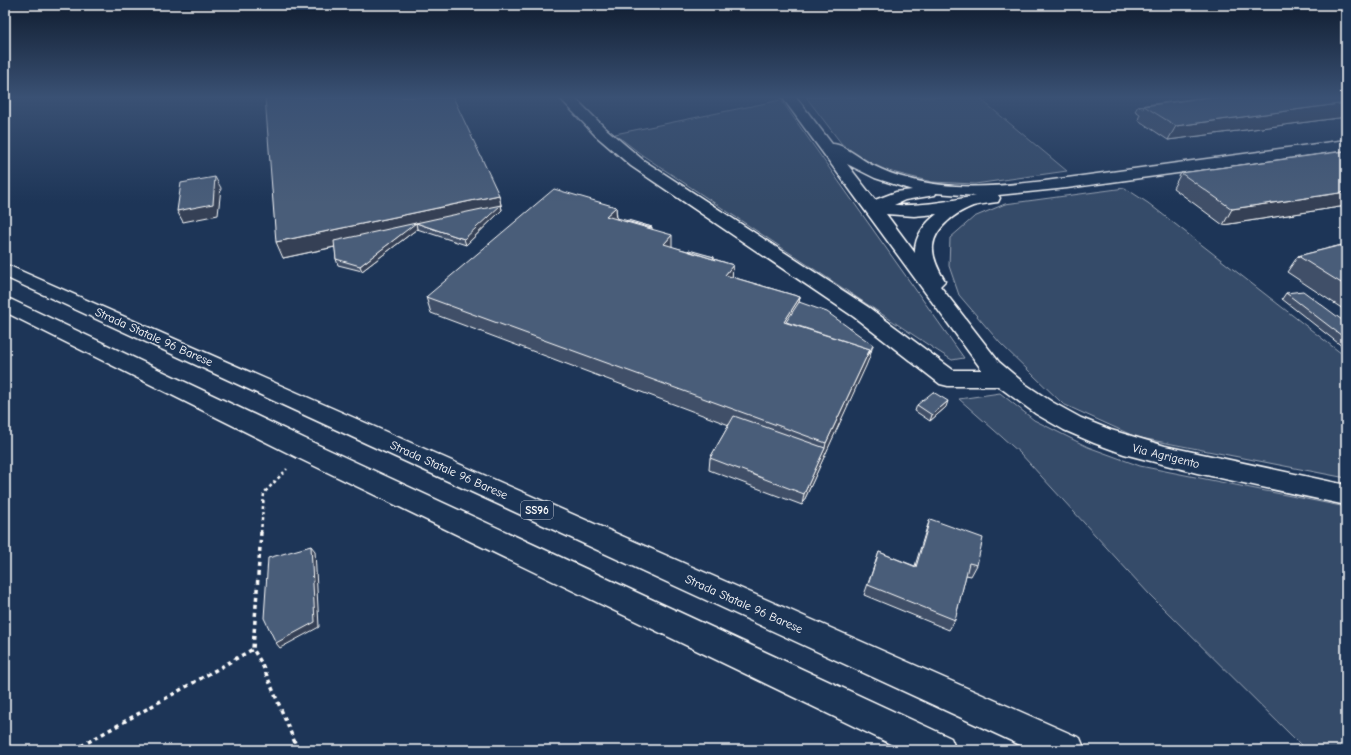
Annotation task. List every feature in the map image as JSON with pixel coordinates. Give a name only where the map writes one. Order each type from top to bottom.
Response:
[{"type":"street","points":[[600,132],[618,149],[637,163],[861,312],[948,378],[1002,378]]},
{"type":"street","points":[[816,132],[947,308]]},
{"type":"street","points":[[819,137],[856,163],[879,173],[909,184],[930,188],[956,190]]},
{"type":"street","points":[[872,207],[902,196],[921,192],[1038,187],[1346,145]]},
{"type":"street","points":[[872,207],[912,212],[932,211],[1038,187]]},
{"type":"street","points":[[947,308],[927,265],[924,246],[931,229],[946,215],[968,203]]},
{"type":"street","name":"Strada Statale 96 Barese","points":[[5,270],[1068,750]]},
{"type":"street","points":[[5,304],[305,450],[939,750]]},
{"type":"street","name":"Via Agrigento","points":[[947,308],[991,367],[1010,386],[1078,427],[1117,443],[1161,456],[1346,496]]},
{"type":"path","points":[[298,750],[262,664],[253,649],[264,493],[305,450]]},
{"type":"path","points":[[74,750],[253,649]]},
{"type":"shaded area","points":[[624,132],[804,132],[964,358],[952,360],[933,348],[642,155],[615,134]]},
{"type":"shaded area","points":[[833,132],[1020,132],[1067,171],[975,184],[932,182],[888,171],[855,155],[841,143]]},
{"type":"shaded area","points":[[1125,188],[1148,203],[1346,357],[1346,478],[1136,437],[1063,404],[1000,343],[959,295],[949,266],[950,238],[974,217],[1005,204]]},
{"type":"shaded area","points":[[1000,393],[1034,420],[1088,447],[1140,466],[1346,507],[1346,750],[1306,750],[1150,595],[1020,453],[959,399]]},
{"type":"building","points":[[268,132],[470,132],[499,195],[276,242]]},
{"type":"building","points":[[1346,151],[1346,192],[1232,209],[1181,173]]},
{"type":"building","points":[[215,177],[213,204],[177,211],[181,183]]},
{"type":"building","points":[[554,189],[616,207],[606,216],[672,235],[664,244],[733,265],[725,275],[800,297],[784,322],[870,349],[826,443],[426,297]]},
{"type":"building","points":[[501,205],[464,239],[416,223],[448,216]]},
{"type":"building","points":[[628,220],[652,227],[626,221]]},
{"type":"building","points":[[416,223],[360,266],[336,259],[334,241]]},
{"type":"building","points":[[1346,244],[1346,286],[1298,256]]},
{"type":"building","points":[[688,251],[714,257],[713,259]]},
{"type":"building","points":[[1303,291],[1346,323],[1346,339],[1286,293]]},
{"type":"building","points":[[799,302],[827,312],[873,345],[869,354],[870,349],[786,322]]},
{"type":"building","points":[[933,392],[948,401],[932,415],[917,405]]},
{"type":"building","points":[[734,416],[825,448],[804,494],[710,458]]},
{"type":"building","points":[[930,519],[983,538],[977,565],[969,563],[955,620],[868,585],[879,552],[916,567]]},
{"type":"building","points":[[311,546],[315,622],[276,643],[264,618],[268,558]]}]
